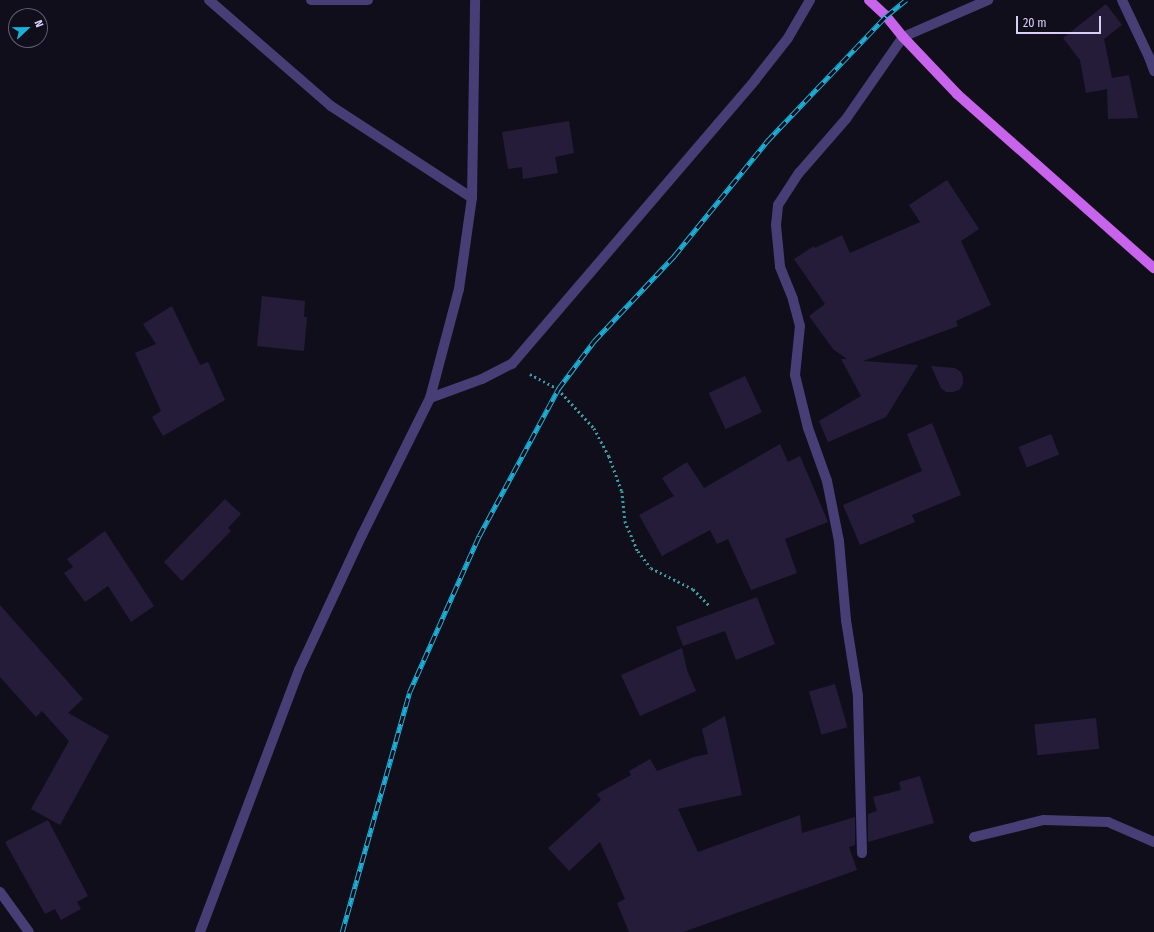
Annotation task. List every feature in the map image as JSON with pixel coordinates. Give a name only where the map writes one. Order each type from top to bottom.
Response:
[{"type":"main road","points":[[869,0],[886,16],[903,37],[957,94],[1154,268]]},
{"type":"street","points":[[209,0],[331,106],[472,198]]},
{"type":"street","points":[[311,0],[368,0]]},
{"type":"street","points":[[200,932],[299,670],[362,535],[430,398],[459,289],[472,198],[476,0]]},
{"type":"street","points":[[430,398],[482,379],[512,364],[755,80],[788,38],[810,0]]},
{"type":"street","points":[[862,853],[858,696],[846,620],[839,541],[827,481],[808,428],[795,375],[800,326],[793,299],[780,266],[776,225],[778,205],[799,173],[846,119],[903,37],[988,0]]},
{"type":"street","points":[[1122,0],[1154,71]]},
{"type":"street","points":[[974,837],[1044,820],[1108,822],[1154,842]]},
{"type":"street","points":[[0,892],[29,932]]},
{"type":"path","points":[[512,364],[558,389],[594,428],[609,456],[622,491],[625,522],[638,551],[651,568],[693,589],[709,604]]},
{"type":"building","points":[[1106,4],[1122,25],[1104,39],[1112,78],[1129,75],[1138,118],[1108,119],[1107,89],[1086,93],[1080,60],[1063,38]]},
{"type":"building","points":[[569,121],[574,153],[555,157],[558,173],[523,179],[522,167],[508,169],[502,132]]},
{"type":"building","points":[[947,180],[979,229],[961,241],[991,305],[956,321],[958,326],[863,361],[918,365],[886,417],[828,442],[819,421],[861,396],[841,359],[847,359],[833,349],[809,316],[825,304],[794,259],[814,246],[815,248],[842,235],[850,253],[920,222],[909,205]]},
{"type":"building","points":[[262,296],[305,301],[304,317],[307,317],[304,351],[257,346]]},
{"type":"building","points":[[172,306],[200,365],[208,362],[225,400],[163,436],[152,417],[161,411],[135,353],[156,344],[143,324]]},
{"type":"building","points":[[931,366],[955,368],[961,372],[963,384],[959,390],[946,392],[941,388]]},
{"type":"building","points":[[745,376],[762,412],[726,429],[709,393]]},
{"type":"building","points":[[932,423],[961,495],[912,515],[915,522],[860,545],[843,505],[922,471],[907,434]]},
{"type":"building","points":[[1051,434],[1059,454],[1027,468],[1019,447]]},
{"type":"building","points":[[780,444],[788,462],[800,456],[828,522],[785,539],[797,573],[751,590],[728,539],[717,544],[710,530],[662,556],[639,515],[674,496],[662,478],[687,462],[704,488]]},
{"type":"building","points":[[225,499],[241,514],[228,528],[231,531],[182,581],[164,562]]},
{"type":"building","points":[[105,531],[154,606],[131,622],[108,586],[85,602],[64,573],[73,567],[67,559]]},
{"type":"building","points":[[757,597],[775,644],[736,660],[725,631],[683,646],[676,627]]},
{"type":"building","points":[[0,605],[83,699],[68,713],[109,736],[60,825],[31,809],[69,741],[42,711],[36,717],[0,677]]},
{"type":"building","points":[[682,648],[687,670],[696,691],[640,716],[621,675]]},
{"type":"building","points":[[835,684],[847,727],[821,735],[809,691]]},
{"type":"building","points":[[725,716],[742,795],[678,809],[698,852],[800,815],[802,833],[855,817],[855,845],[849,847],[857,870],[683,932],[629,932],[617,903],[625,899],[600,842],[569,871],[548,848],[601,800],[597,794],[631,775],[629,771],[650,759],[657,771],[694,757],[708,754],[702,729]]},
{"type":"building","points":[[1096,718],[1099,749],[1038,755],[1034,724]]},
{"type":"building","points":[[920,776],[934,823],[868,842],[868,814],[877,811],[873,797],[901,790],[899,782]]},
{"type":"building","points":[[48,820],[88,896],[77,902],[81,909],[61,920],[55,909],[45,914],[5,842]]},
{"type":"railway","points":[[342,932],[409,693],[479,536],[558,389],[594,341],[674,256],[767,141],[886,16],[906,0]]}]
